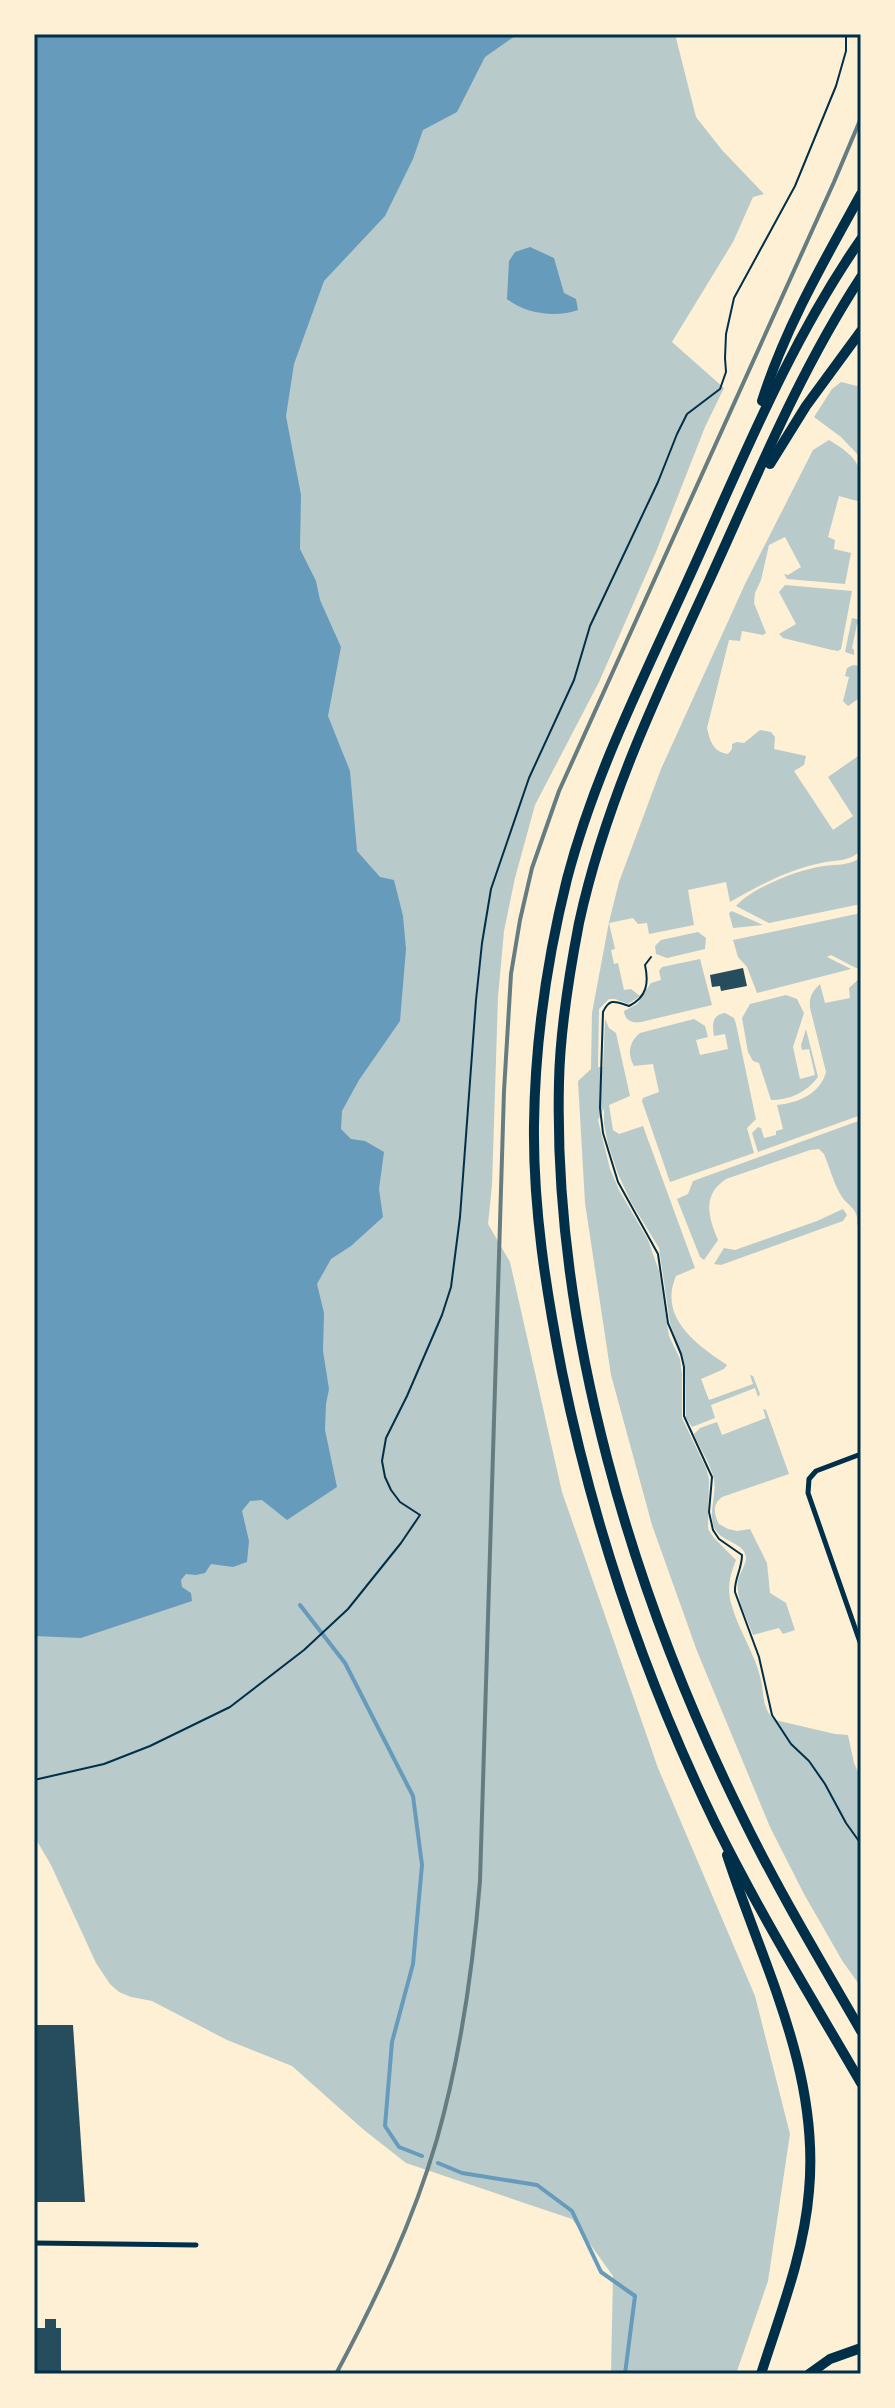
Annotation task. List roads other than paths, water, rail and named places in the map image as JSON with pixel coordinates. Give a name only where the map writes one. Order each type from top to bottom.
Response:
[{"type":"highway","points":[[752,436],[773,367],[797,314],[861,194]]},
{"type":"highway","points":[[861,239],[825,294],[752,436],[621,725],[578,840],[547,971],[534,1117],[541,1249],[556,1343],[578,1446],[630,1623],[673,1730],[717,1827],[861,2083]]},
{"type":"highway","points":[[861,277],[811,364],[639,735],[589,883],[570,975],[559,1078],[559,1164],[570,1271],[591,1385],[619,1496],[655,1611],[692,1706],[742,1816],[785,1899],[861,2031]]},
{"type":"highway","points":[[742,508],[806,406],[861,331]]},
{"type":"highway","points":[[717,1827],[797,2054],[810,2137],[809,2191],[800,2245],[761,2374]]},
{"type":"highway","points":[[835,1987],[861,2022]]},
{"type":"highway","points":[[809,2374],[830,2359],[861,2348]]},
{"type":"street","points":[[861,1454],[816,1471],[809,1479],[808,1493],[861,1645]]},
{"type":"street","points":[[34,2243],[196,2245]]},
{"type":"water","points":[[34,34],[518,34],[485,57],[457,112],[423,130],[413,159],[385,216],[324,281],[294,364],[286,416],[301,495],[300,549],[316,581],[320,600],[341,647],[328,716],[350,771],[357,851],[380,877],[394,880],[403,916],[406,949],[400,1021],[359,1080],[342,1111],[341,1129],[351,1139],[365,1141],[384,1152],[379,1189],[383,1217],[351,1246],[331,1259],[317,1284],[324,1313],[323,1351],[329,1389],[325,1430],[337,1487],[287,1520],[262,1500],[250,1501],[242,1511],[249,1541],[247,1562],[233,1567],[211,1564],[205,1573],[186,1574],[181,1580],[182,1587],[191,1593],[192,1601],[81,1638],[34,1636]]},
{"type":"water","points":[[530,247],[554,258],[564,293],[576,299],[578,310],[560,314],[541,313],[507,299],[509,261],[515,252]]},
{"type":"waterway","points":[[300,1605],[345,1663],[413,1796],[422,1865],[413,1964],[392,2042],[385,2126],[399,2147],[422,2156]]},
{"type":"waterway","points":[[438,2163],[462,2173],[537,2185],[572,2211],[601,2272],[635,2296],[625,2374]]},
{"type":"railway","points":[[336,2374],[392,2260],[417,2200],[453,2075],[470,1979],[480,1881],[504,1091],[511,974],[532,868],[559,791],[861,118]]}]
